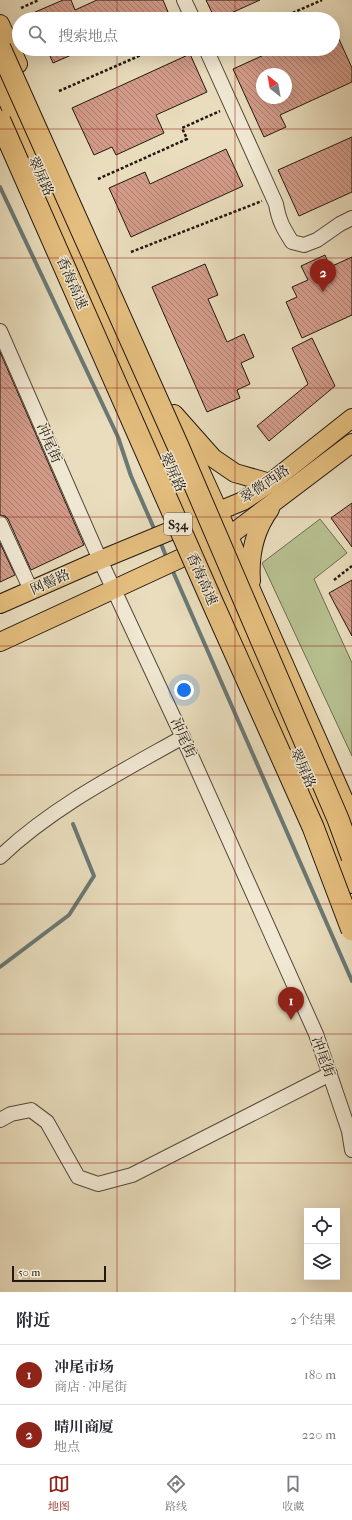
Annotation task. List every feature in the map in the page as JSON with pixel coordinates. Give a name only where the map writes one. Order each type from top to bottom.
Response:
[{"type":"highway","name":"S34","points":[[0,48],[178,446],[338,819],[352,857]]},
{"type":"highway","name":"香海高速","points":[[0,120],[313,827],[352,930]]},
{"type":"main road","name":"翠屏路","points":[[0,24],[12,51]]},
{"type":"main road","name":"翠屏路","points":[[14,56],[218,510],[253,594],[352,818]]},
{"type":"main road","name":"翠屏路","points":[[0,83],[328,824],[352,884]]},
{"type":"main road","points":[[174,414],[213,458],[235,473],[270,483]]},
{"type":"main road","name":"翠微西路","points":[[100,560],[157,535],[243,501],[270,483],[352,418]]},
{"type":"main road","name":"翠微西路","points":[[0,642],[229,536],[352,443]]},
{"type":"main road","points":[[253,594],[251,562],[254,540],[265,516],[281,497]]},
{"type":"main road","name":"网髻路","points":[[0,604],[100,560]]},
{"type":"street","points":[[184,0],[190,12]]},
{"type":"street","points":[[209,56],[276,204],[278,219],[292,242],[304,245],[317,240],[330,230],[352,218]]},
{"type":"street","name":"冲尾街","points":[[0,331],[100,560],[183,738],[316,1034],[349,1131],[352,1150]]},
{"type":"street","points":[[0,523],[31,590]]},
{"type":"street","points":[[0,857],[18,839],[93,787],[183,738]]},
{"type":"street","points":[[0,1120],[11,1114],[31,1110],[47,1122],[78,1177],[98,1184],[132,1174],[330,1074]]},
{"type":"path","points":[[21,8],[39,0]]},
{"type":"path","points":[[295,12],[322,0]]},
{"type":"path","points":[[59,92],[139,56]]},
{"type":"path","points":[[98,179],[187,139],[182,128],[232,106]]},
{"type":"path","points":[[130,252],[273,197]]},
{"type":"path","points":[[334,580],[352,566]]},
{"type":"green space","points":[[320,519],[347,553],[314,579],[352,663],[352,756],[262,563]]},
{"type":"building","points":[[63,0],[71,0],[75,10],[97,0],[163,0],[168,12],[35,12]]},
{"type":"building","points":[[206,0],[260,0],[233,12],[212,12]]},
{"type":"building","points":[[340,41],[352,68],[352,82],[280,115],[286,127],[264,137],[233,69],[262,56],[340,56]]},
{"type":"building","points":[[50,56],[69,56],[53,63]]},
{"type":"building","points":[[186,56],[191,56],[207,92],[156,115],[164,133],[116,155],[112,147],[94,155],[72,108]]},
{"type":"building","points":[[352,137],[352,192],[299,216],[278,170]]},
{"type":"building","points":[[226,149],[243,186],[131,237],[109,188],[145,172],[150,184]]},
{"type":"building","points":[[325,255],[330,267],[352,257],[352,315],[302,338],[286,302],[297,297],[292,287],[308,280],[301,266]]},
{"type":"building","points":[[205,264],[218,295],[208,299],[227,342],[244,334],[254,357],[241,363],[250,384],[237,390],[240,398],[207,412],[152,287]]},
{"type":"building","points":[[312,338],[335,386],[269,441],[257,426],[308,384],[292,348]]},
{"type":"building","points":[[0,352],[84,545],[31,570],[8,519],[5,516],[0,515]]},
{"type":"building","points":[[352,503],[352,547],[331,518]]},
{"type":"building","points":[[0,543],[15,575],[0,582]]},
{"type":"building","points":[[352,580],[352,636],[329,593]]},
{"type":"waterway","points":[[0,187],[118,437],[131,476],[156,533]]},
{"type":"waterway","points":[[160,541],[167,559]]},
{"type":"waterway","points":[[171,567],[352,981]]},
{"type":"waterway","points":[[0,967],[69,915],[94,876],[73,824]]},
{"type":"place","name":"晴川商厦","points":[[323,292]]},
{"type":"place","name":"冲尾市场","points":[[291,1020]]}]
